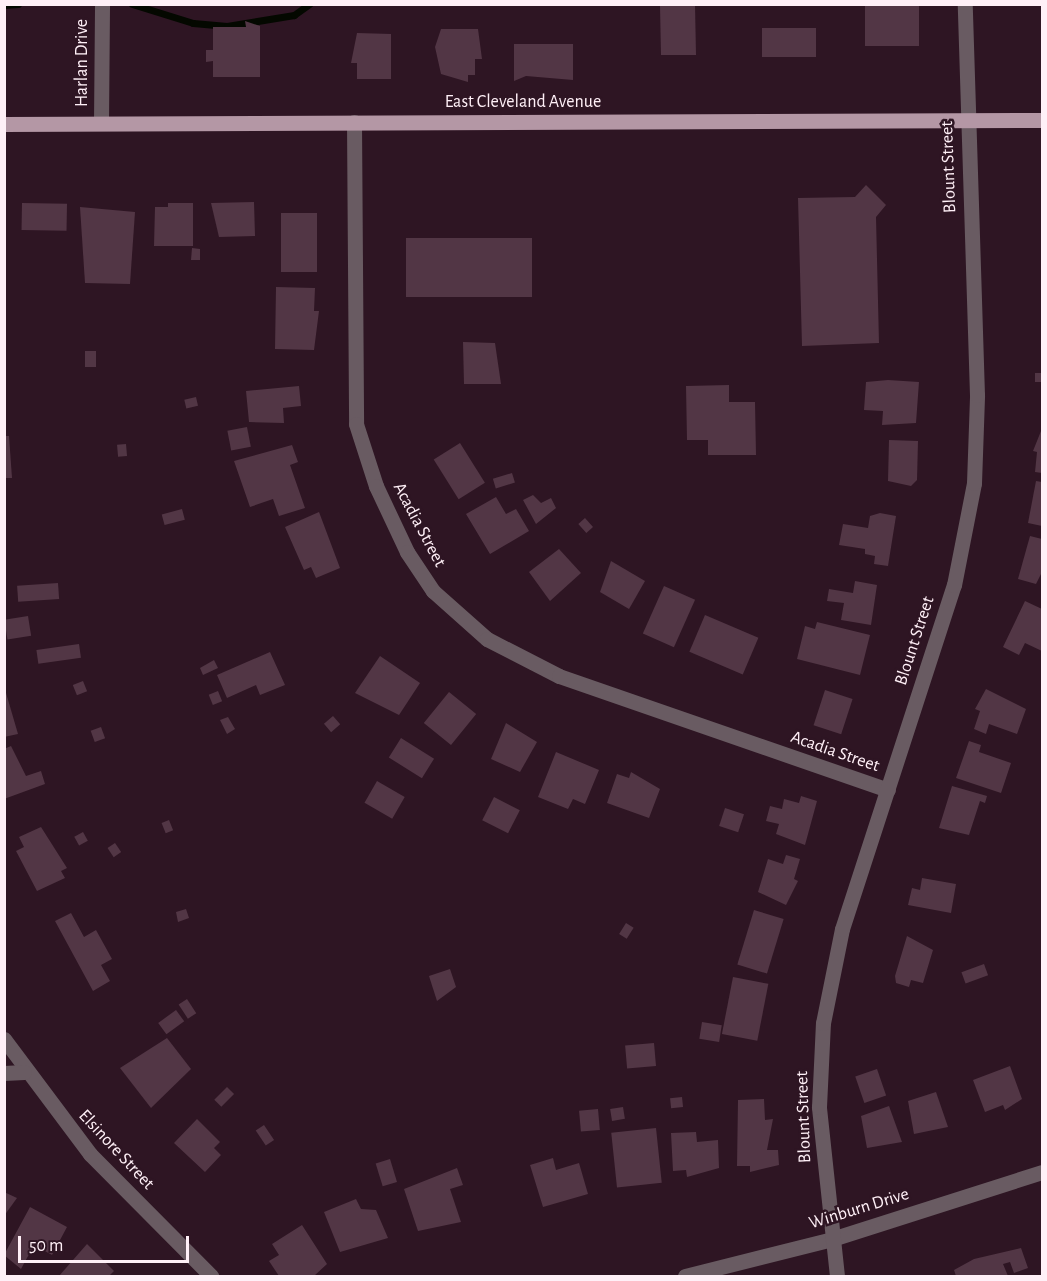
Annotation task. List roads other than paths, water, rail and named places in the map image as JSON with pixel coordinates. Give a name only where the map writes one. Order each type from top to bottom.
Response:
[{"type":"main road","name":"East Cleveland Avenue","points":[[4,124],[1042,120]]},
{"type":"street","name":"Harlan Drive","points":[[101,123],[102,4]]},
{"type":"street","name":"Blount Street","points":[[837,1276],[819,1107],[823,1023],[842,929],[954,585],[974,483],[977,395],[965,4]]},
{"type":"street","name":"Acadia Street","points":[[354,122],[356,424],[376,486],[407,552],[433,591],[487,639],[559,676],[888,790]]},
{"type":"street","name":"Elsinore Street","points":[[4,1039],[24,1072],[90,1154],[211,1276]]},
{"type":"street","points":[[4,1073],[24,1072]]},
{"type":"street","name":"Winburn Drive","points":[[685,1276],[832,1239],[1042,1172]]},
{"type":"waterway","points":[[4,5],[18,4]]},
{"type":"waterway","points":[[132,4],[193,23],[227,26],[294,15],[309,4]]}]
